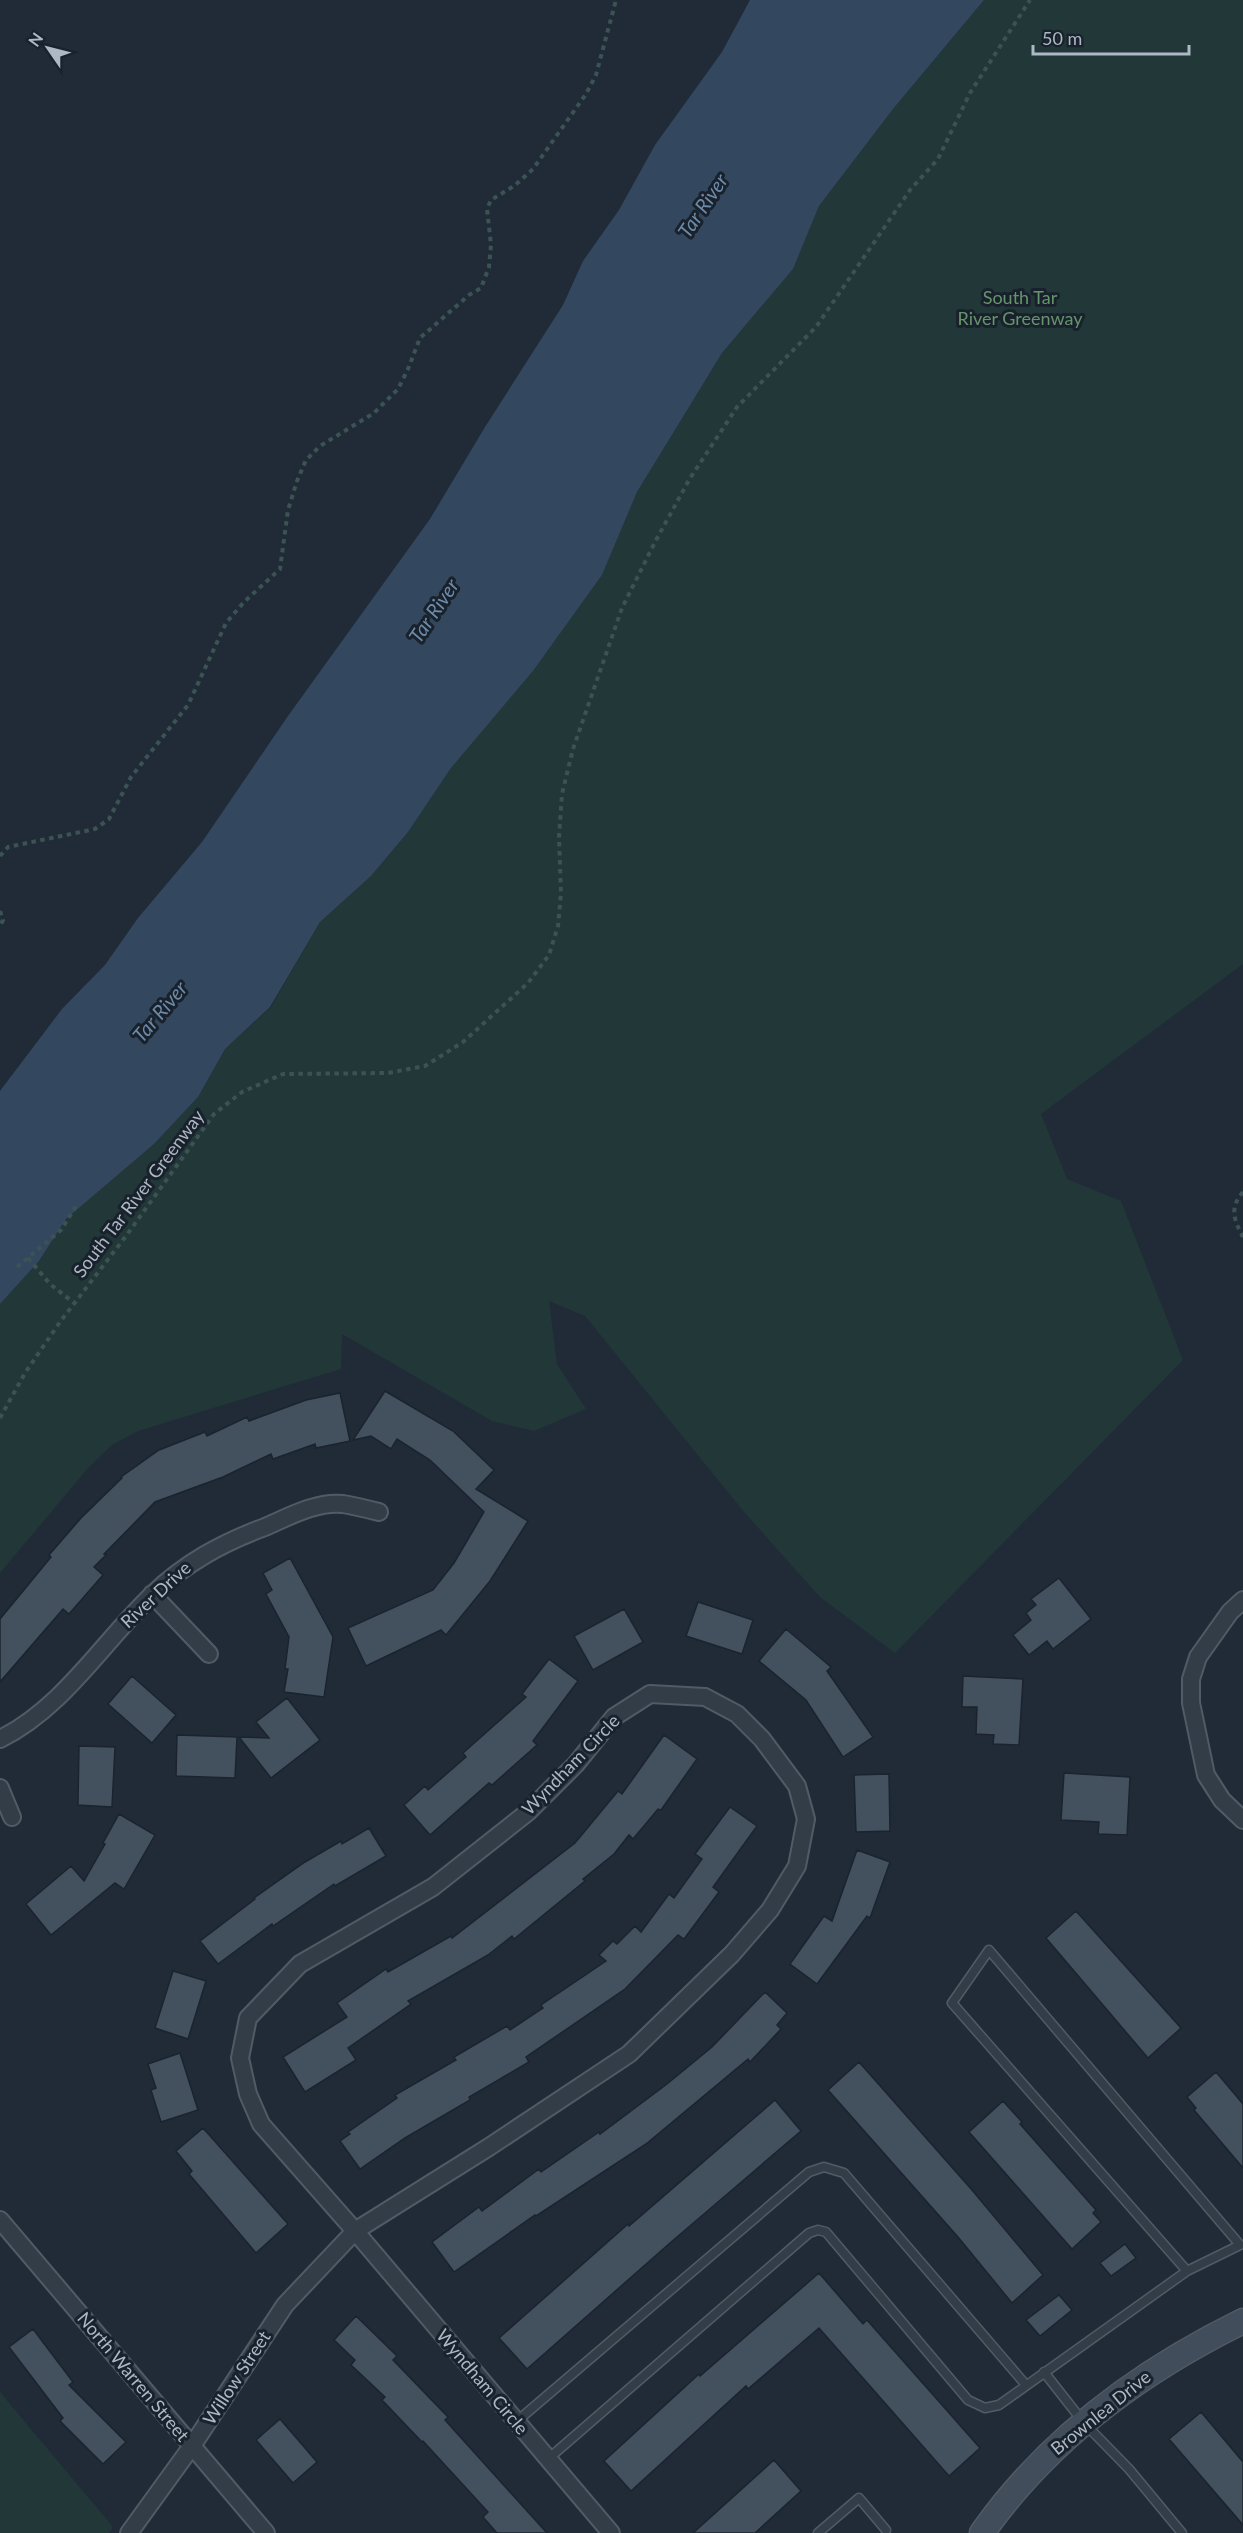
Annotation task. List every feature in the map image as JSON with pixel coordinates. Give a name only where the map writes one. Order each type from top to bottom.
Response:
[{"type":"street","name":"River Drive","points":[[0,1739],[21,1729],[46,1708],[152,1594],[192,1560],[220,1545],[321,1505],[342,1504],[379,1512]]},
{"type":"street","points":[[152,1594],[210,1654]]},
{"type":"street","points":[[1243,1600],[1230,1612],[1198,1657],[1191,1679],[1191,1703],[1206,1775],[1222,1800],[1243,1820]]},
{"type":"street","name":"Wyndham Circle","points":[[355,2231],[629,2054],[732,1954],[770,1910],[797,1866],[806,1819],[797,1786],[762,1739],[736,1714],[705,1696],[650,1694],[614,1717],[576,1764],[528,1812],[433,1887],[300,1964],[248,2018],[240,2058],[248,2094],[261,2124],[355,2231],[611,2533]]},
{"type":"street","points":[[0,1788],[12,1817]]},
{"type":"street","name":"North Warren Street","points":[[0,2220],[266,2533]]},
{"type":"street","name":"Willow Street","points":[[129,2533],[192,2446],[285,2305],[355,2231]]},
{"type":"street","name":"Brownlea Drive","points":[[982,2533],[1020,2485],[1084,2423],[1128,2387],[1196,2344],[1243,2321]]},
{"type":"lane","points":[[548,2459],[809,2233],[818,2230],[826,2232],[968,2400],[985,2408],[999,2405],[1187,2271],[1240,2245],[989,1950],[952,2003],[1187,2271]]},
{"type":"lane","points":[[516,2422],[809,2172],[824,2167],[844,2173],[1026,2385]]},
{"type":"lane","points":[[1044,2372],[1084,2423],[1129,2469],[1182,2533]]},
{"type":"lane","points":[[818,2533],[860,2498],[885,2530]]},
{"type":"path","points":[[0,856],[8,847],[95,830],[109,819],[131,777],[188,705],[226,623],[244,602],[280,568],[288,510],[306,460],[320,446],[374,413],[398,389],[420,338],[469,295],[481,288],[489,267],[491,245],[488,209],[491,201],[514,186],[533,169],[586,94],[596,75],[616,0]]},
{"type":"path","name":"South Tar River Greenway","points":[[0,1418],[26,1374],[74,1303],[126,1236],[214,1114],[242,1092],[283,1074],[388,1074],[425,1066],[463,1042],[528,983],[549,955],[558,926],[561,893],[559,837],[562,794],[573,749],[622,608],[655,542],[689,480],[737,407],[816,327],[910,190],[938,159],[970,93],[1030,0]]},
{"type":"path","points":[[0,911],[3,920],[0,926]]},
{"type":"path","points":[[1243,1192],[1234,1207],[1233,1217],[1243,1237]]},
{"type":"path","points":[[17,1267],[61,1230],[78,1203]]},
{"type":"path","points":[[28,1257],[41,1273],[74,1303]]},
{"type":"green space","points":[[984,0],[1243,0],[1243,964],[1041,1114],[1067,1179],[1121,1201],[1183,1360],[895,1653],[820,1597],[744,1512],[585,1316],[549,1301],[557,1364],[586,1409],[534,1431],[492,1421],[342,1334],[341,1369],[138,1431],[112,1445],[88,1468],[0,1573],[0,1304],[39,1261],[66,1219],[154,1144],[198,1097],[225,1049],[271,1007],[320,922],[371,876],[408,832],[451,768],[533,671],[602,575],[637,492],[722,353],[793,269],[819,206],[893,109]]},
{"type":"green space","points":[[0,2392],[113,2527],[109,2533],[0,2533]]},
{"type":"water","name":"Tar River","points":[[750,0],[984,0],[893,109],[819,206],[793,269],[722,353],[637,492],[602,575],[533,671],[451,768],[408,832],[371,876],[320,922],[270,1007],[225,1049],[198,1097],[154,1144],[66,1219],[39,1261],[0,1304],[0,1091],[62,1009],[105,965],[138,918],[202,842],[288,716],[430,519],[485,427],[563,305],[583,261],[619,210],[655,145],[722,52]]},
{"type":"building","points":[[385,1391],[453,1431],[494,1470],[476,1489],[528,1521],[490,1581],[446,1635],[441,1630],[366,1666],[348,1628],[433,1590],[454,1563],[484,1512],[430,1460],[397,1439],[391,1449],[371,1436],[353,1440]]},
{"type":"building","points":[[340,1393],[350,1441],[316,1448],[315,1444],[273,1459],[271,1454],[223,1477],[155,1502],[94,1567],[103,1575],[69,1614],[63,1609],[0,1682],[0,1619],[51,1557],[49,1555],[121,1477],[159,1450],[205,1432],[207,1436],[247,1417],[249,1421],[306,1400]]},
{"type":"building","points":[[290,1558],[333,1637],[324,1697],[284,1692],[288,1669],[285,1669],[289,1637],[266,1594],[272,1590],[263,1573]]},
{"type":"building","points":[[1059,1578],[1091,1619],[1053,1649],[1047,1641],[1029,1655],[1013,1635],[1031,1620],[1026,1613],[1036,1605],[1031,1599]]},
{"type":"building","points":[[698,1602],[753,1620],[742,1654],[686,1636]]},
{"type":"building","points":[[624,1609],[643,1642],[593,1670],[574,1636]]},
{"type":"building","points":[[786,1629],[831,1667],[827,1671],[873,1737],[843,1757],[806,1700],[759,1661]]},
{"type":"building","points":[[549,1659],[578,1681],[533,1741],[537,1745],[492,1785],[489,1783],[430,1835],[404,1805],[425,1786],[428,1790],[466,1757],[463,1753],[526,1697],[522,1694]]},
{"type":"building","points":[[132,1676],[176,1715],[152,1743],[108,1704]]},
{"type":"building","points":[[963,1676],[1023,1679],[1019,1745],[993,1744],[994,1735],[976,1734],[977,1707],[962,1707]]},
{"type":"building","points":[[287,1698],[320,1740],[271,1778],[239,1737],[269,1738],[256,1722]]},
{"type":"building","points":[[177,1735],[237,1737],[235,1778],[176,1776]]},
{"type":"building","points":[[664,1735],[697,1759],[661,1810],[658,1809],[633,1839],[629,1835],[614,1854],[583,1879],[585,1881],[514,1939],[512,1936],[488,1955],[408,2001],[411,2004],[348,2048],[356,2060],[305,2092],[283,2057],[347,2017],[337,2003],[386,1969],[388,1972],[451,1936],[452,1938],[575,1843],[618,1791],[622,1794]]},
{"type":"building","points":[[79,1746],[115,1747],[112,1807],[78,1805]]},
{"type":"building","points":[[1064,1773],[1130,1777],[1127,1835],[1098,1834],[1099,1822],[1061,1820]]},
{"type":"building","points":[[889,1774],[890,1831],[856,1832],[854,1775]]},
{"type":"building","points":[[730,1807],[757,1826],[713,1887],[719,1892],[684,1939],[678,1935],[625,1989],[526,2057],[529,2062],[469,2097],[470,2100],[405,2138],[360,2169],[340,2141],[350,2134],[348,2132],[397,2098],[395,2095],[456,2060],[454,2057],[507,2026],[510,2030],[543,2008],[541,2005],[606,1961],[599,1955],[613,1941],[617,1944],[635,1926],[641,1932],[669,1894],[674,1898],[702,1859],[695,1854]]},
{"type":"building","points":[[119,1814],[155,1835],[124,1889],[115,1883],[51,1935],[26,1904],[71,1866],[84,1881]]},
{"type":"building","points":[[369,1828],[386,1856],[335,1886],[334,1884],[273,1926],[272,1924],[218,1964],[200,1941],[254,1898],[305,1862]]},
{"type":"building","points":[[857,1850],[890,1862],[870,1918],[867,1916],[817,1984],[790,1964],[824,1916],[832,1921]]},
{"type":"building","points":[[1076,1911],[1181,2028],[1148,2058],[1046,1938]]},
{"type":"building","points":[[173,1971],[206,1981],[188,2039],[155,2028]]},
{"type":"building","points":[[765,1992],[787,2013],[777,2025],[781,2029],[750,2062],[748,2059],[646,2144],[535,2215],[454,2272],[432,2242],[479,2207],[482,2211],[539,2169],[541,2172],[599,2132],[600,2134],[667,2084],[712,2047]]},
{"type":"building","points":[[180,2053],[198,2110],[161,2122],[151,2090],[156,2088],[148,2064]]},
{"type":"building","points":[[859,2062],[972,2190],[1043,2275],[1012,2303],[958,2237],[828,2090]]},
{"type":"building","points":[[1216,2072],[1243,2104],[1243,2168],[1194,2110],[1196,2108],[1187,2097]]},
{"type":"building","points":[[775,2100],[801,2131],[527,2369],[499,2338],[628,2224],[629,2226]]},
{"type":"building","points":[[1003,2101],[1022,2122],[1020,2124],[1096,2210],[1093,2213],[1101,2222],[1072,2249],[969,2132]]},
{"type":"building","points":[[203,2128],[288,2224],[256,2253],[189,2174],[192,2171],[176,2151]]},
{"type":"building","points":[[1125,2244],[1136,2258],[1111,2276],[1100,2263]]},
{"type":"building","points":[[819,2273],[863,2324],[867,2320],[980,2448],[949,2476],[819,2328],[748,2389],[746,2386],[631,2491],[604,2461],[699,2374],[700,2376]]},
{"type":"building","points":[[1059,2295],[1072,2310],[1040,2336],[1026,2320]]},
{"type":"building","points":[[356,2316],[397,2356],[393,2360],[448,2417],[445,2420],[547,2533],[497,2533],[483,2517],[488,2512],[382,2400],[385,2397],[351,2365],[355,2360],[334,2340]]},
{"type":"building","points":[[33,2329],[73,2382],[69,2385],[126,2442],[103,2464],[60,2421],[63,2418],[9,2347]]},
{"type":"building","points":[[1201,2412],[1243,2462],[1243,2525],[1169,2439]]},
{"type":"building","points":[[280,2419],[317,2462],[293,2483],[256,2440]]},
{"type":"building","points":[[774,2460],[801,2491],[755,2533],[693,2533]]}]
